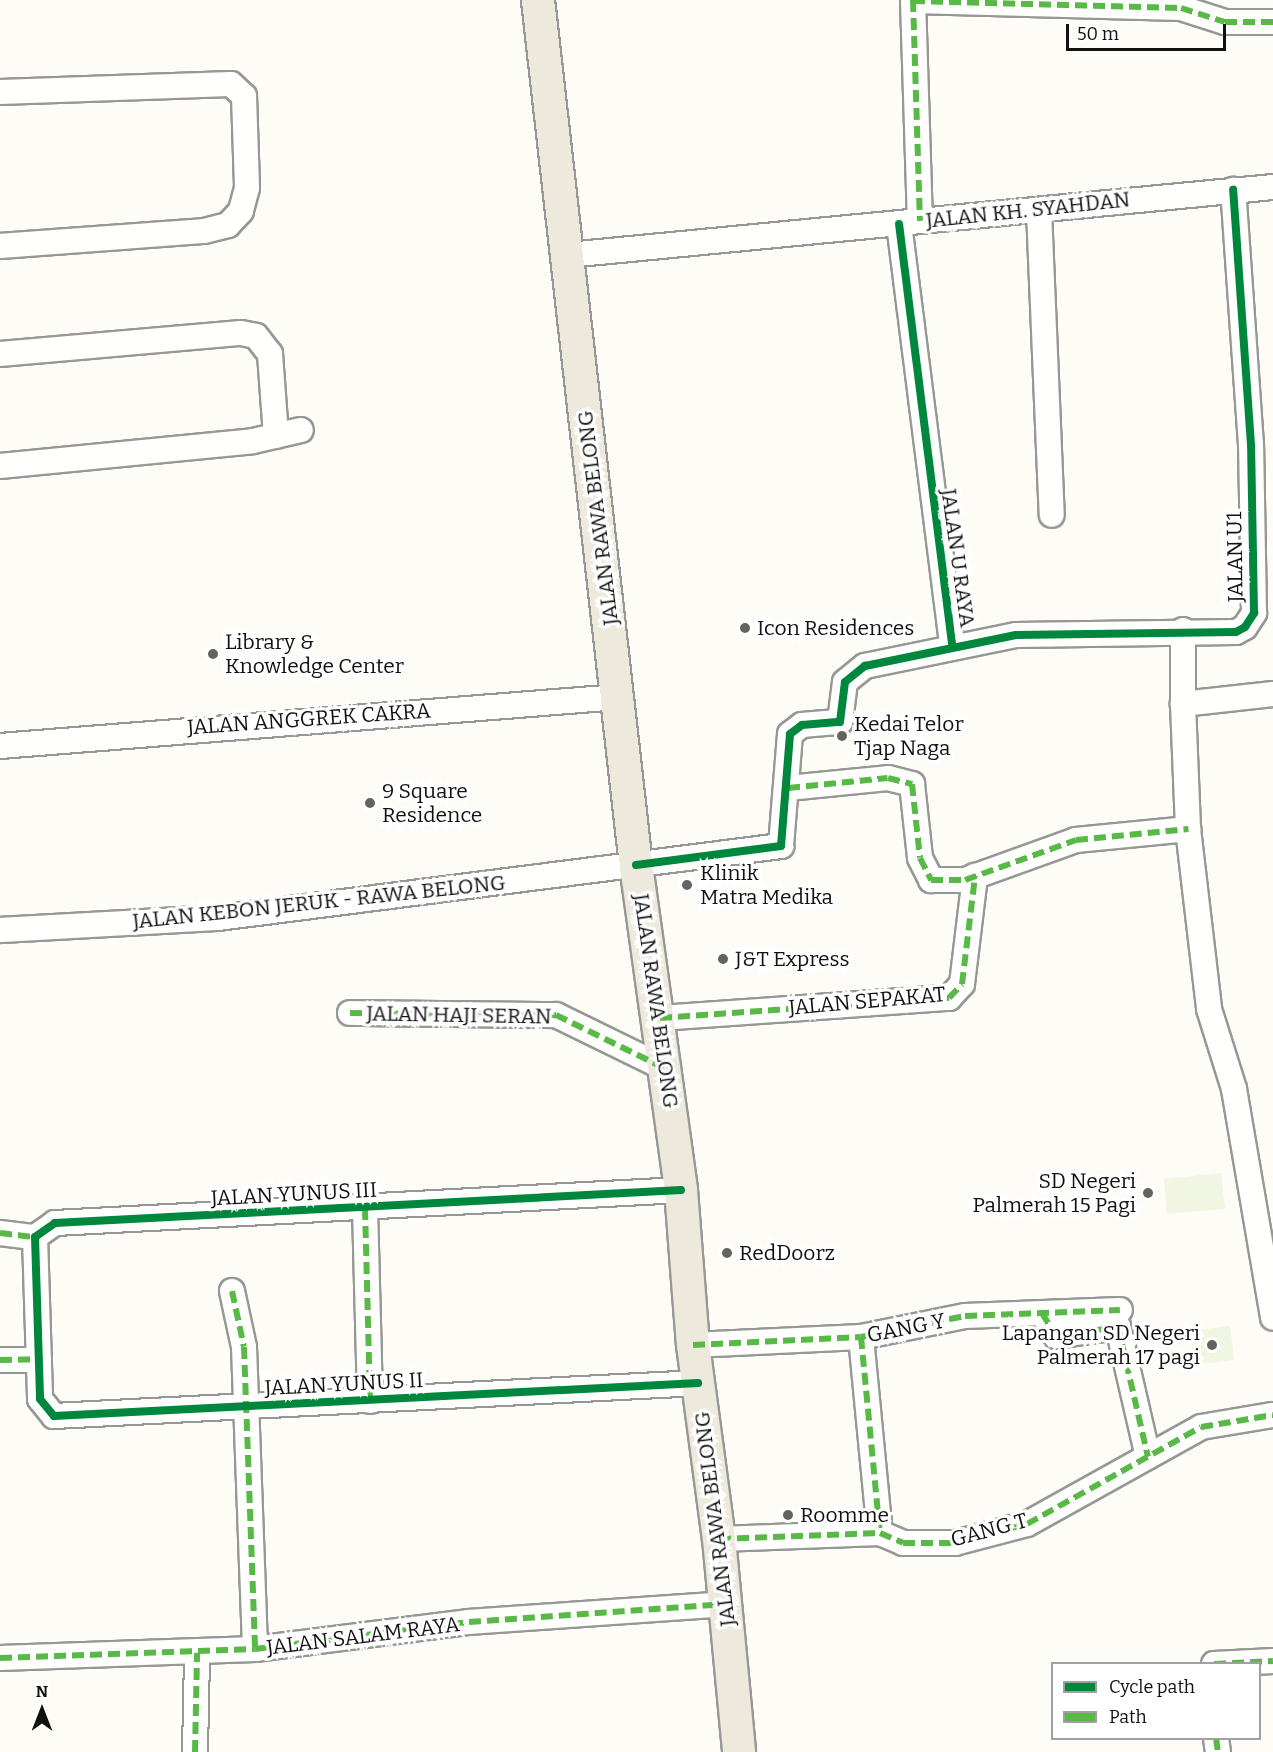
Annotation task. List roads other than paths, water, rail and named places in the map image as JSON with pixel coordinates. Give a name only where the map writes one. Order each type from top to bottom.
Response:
[{"type":"main road","name":"JALAN RAWA BELONG","points":[[538,0],[619,697],[636,865],[660,1018],[664,1068],[681,1190],[693,1346],[719,1539],[739,1752]]},
{"type":"street","points":[[913,0],[1070,1],[1181,8],[1225,22],[1273,22]]},
{"type":"street","name":"JALAN U RAYA","points":[[636,865],[781,846],[788,788],[790,734],[802,724],[840,722],[851,675],[865,666],[952,646],[909,222],[913,0]]},
{"type":"street","points":[[0,92],[231,84],[244,96],[247,188],[235,218],[204,231],[0,246]]},
{"type":"street","name":"JALAN KH. SYAHDAN","points":[[568,255],[1273,187]]},
{"type":"street","name":"JALAN U1","points":[[952,646],[1016,635],[1184,630],[1236,632],[1254,613],[1251,444],[1233,190]]},
{"type":"street","points":[[1039,211],[1052,515]]},
{"type":"street","points":[[0,354],[256,336],[270,354],[276,436]]},
{"type":"street","points":[[0,466],[276,436],[301,430]]},
{"type":"street","points":[[1184,630],[1188,829],[1209,1009],[1234,1089],[1273,1318]]},
{"type":"street","points":[[1184,704],[1273,694]]},
{"type":"street","name":"JALAN ANGGREK CAKRA","points":[[0,746],[619,697]]},
{"type":"street","points":[[788,788],[888,778],[912,784],[920,858],[931,880],[975,876],[1076,840],[1188,829]]},
{"type":"street","name":"JALAN KEBON JERUK - RAWA BELONG","points":[[0,930],[218,918],[636,865]]},
{"type":"street","name":"JALAN SEPAKAT","points":[[660,1018],[949,998],[962,984],[975,876]]},
{"type":"street","name":"JALAN HAJI SERAN","points":[[350,1013],[556,1015],[664,1068]]},
{"type":"street","name":"JALAN YUNUS III","points":[[35,1237],[55,1223],[365,1209],[681,1190]]},
{"type":"street","points":[[365,1209],[370,1401]]},
{"type":"street","points":[[0,1233],[35,1237],[39,1359],[0,1360]]},
{"type":"street","points":[[232,1291],[244,1347],[255,1649]]},
{"type":"street","name":"GANG Y","points":[[693,1346],[861,1337],[964,1316],[1120,1310]]},
{"type":"street","points":[[1042,1313],[1056,1336],[1118,1327],[1148,1457]]},
{"type":"street","points":[[861,1337],[880,1533]]},
{"type":"street","name":"JALAN YUNUS II","points":[[39,1359],[40,1399],[54,1416],[698,1383]]},
{"type":"street","name":"GANG T","points":[[719,1539],[880,1533],[903,1543],[955,1543],[1027,1524],[1201,1427],[1273,1415]]},
{"type":"street","name":"JALAN SALAM RAYA","points":[[0,1658],[197,1653],[255,1649],[469,1622],[726,1604]]},
{"type":"street","points":[[195,1752],[197,1653]]},
{"type":"street","points":[[1244,1662],[1273,1660]]},
{"type":"place","name":"Icon Residences","points":[[745,628]]},
{"type":"place","name":"Library & Knowledge Center","points":[[213,654]]},
{"type":"place","name":"Kedai Telor Tjap Naga","points":[[842,736]]},
{"type":"place","name":"9 Square Residence","points":[[370,803]]},
{"type":"place","name":"Klinik Matra Medika","points":[[687,885]]},
{"type":"place","name":"J&T Express","points":[[723,959]]},
{"type":"place","name":"SD Negeri Palmerah 15 Pagi","points":[[1148,1193]]},
{"type":"place","name":"RedDoorz","points":[[727,1253]]},
{"type":"place","name":"Lapangan SD Negeri Palmerah 17 pagi","points":[[1212,1345]]},
{"type":"place","name":"Roomme","points":[[788,1515]]}]
